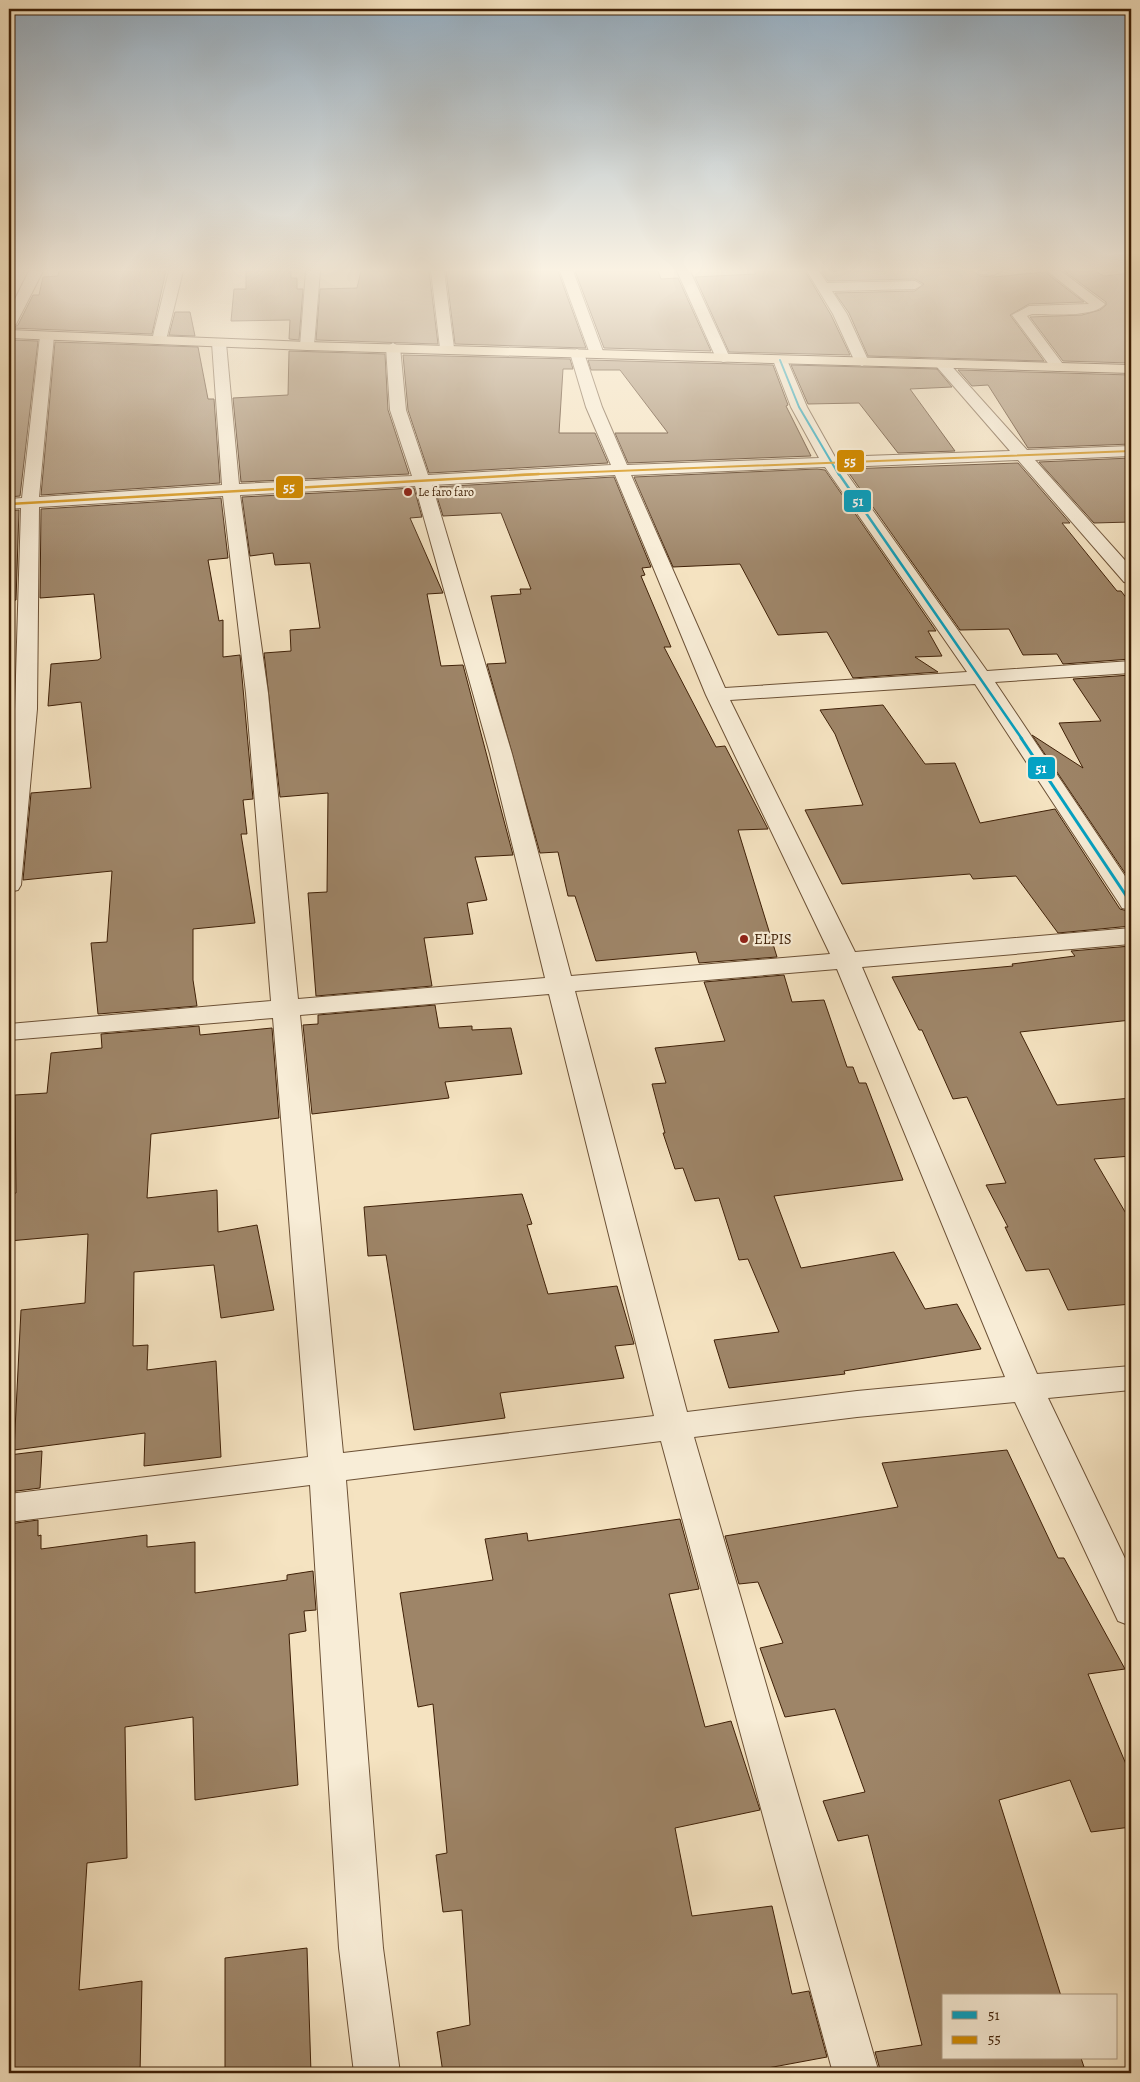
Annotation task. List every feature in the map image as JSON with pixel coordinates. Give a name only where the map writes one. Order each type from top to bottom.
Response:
[{"type":"highway","points":[[1100,368],[1131,369]]},
{"type":"street","points":[[9,885],[26,709],[30,504],[44,368]]},
{"type":"street","points":[[221,368],[231,490],[256,693],[327,1470],[361,1948],[377,2073]]},
{"type":"street","points":[[395,368],[398,410],[422,481],[501,754],[674,1427],[856,2073]]},
{"type":"street","points":[[589,368],[594,407],[717,695],[846,960],[1026,1388],[1131,1610]]},
{"type":"street","points":[[783,368],[799,407],[830,462],[981,677],[1131,903]]},
{"type":"street","points":[[946,368],[1131,578]]},
{"type":"street","points":[[9,504],[231,490],[621,470],[1131,451]]},
{"type":"street","points":[[717,695],[1131,667]]},
{"type":"street","points":[[9,1032],[1131,936]]},
{"type":"street","points":[[9,1508],[857,1404],[1131,1378]]},
{"type":"building","points":[[9,368],[35,368],[20,496],[9,497]]},
{"type":"building","points":[[53,368],[202,368],[208,399],[214,399],[220,483],[41,495]]},
{"type":"building","points":[[289,368],[386,368],[388,410],[409,474],[241,482],[233,398],[288,395]]},
{"type":"building","points":[[404,368],[573,368],[563,369],[559,433],[595,433],[608,463],[429,473],[408,410]]},
{"type":"building","points":[[590,368],[774,368],[788,405],[786,406],[811,456],[628,463],[615,433],[668,433],[620,370],[591,370]]},
{"type":"building","points":[[792,368],[937,369],[952,387],[910,389],[955,451],[898,453],[859,403],[808,404]]},
{"type":"building","points":[[958,370],[1131,375],[1131,444],[1028,448],[988,385],[972,386]]},
{"type":"building","points":[[1131,458],[1131,522],[1094,523],[1039,462]]},
{"type":"building","points":[[1018,463],[1070,523],[1062,523],[1117,591],[1121,591],[1131,604],[1131,659],[1063,664],[1057,654],[1023,655],[1009,629],[960,630],[846,469]]},
{"type":"building","points":[[825,470],[936,631],[928,631],[942,656],[915,657],[938,672],[853,678],[827,632],[778,635],[740,564],[673,567],[634,477]]},
{"type":"building","points":[[614,477],[651,567],[642,568],[645,575],[641,576],[671,647],[664,647],[716,747],[725,746],[768,829],[738,830],[777,957],[699,963],[696,952],[596,961],[575,896],[568,896],[558,852],[540,853],[487,664],[506,663],[491,596],[521,594],[520,589],[531,589],[501,513],[443,516],[434,487]]},
{"type":"building","points":[[414,488],[422,517],[410,518],[443,593],[427,594],[441,666],[463,665],[513,855],[475,857],[487,900],[467,903],[473,934],[424,938],[432,986],[316,996],[308,893],[327,892],[328,793],[280,797],[264,653],[291,651],[290,630],[320,628],[310,563],[275,565],[273,553],[250,556],[242,497]]},
{"type":"building","points":[[221,498],[228,558],[208,560],[219,621],[223,620],[223,657],[240,655],[253,799],[243,800],[247,834],[241,834],[255,923],[193,929],[193,980],[197,1006],[98,1014],[91,943],[107,942],[112,871],[23,880],[31,793],[91,788],[81,702],[48,706],[51,664],[98,660],[101,658],[94,594],[40,598],[41,509]]},
{"type":"building","points":[[19,510],[16,600],[9,601],[9,511]]},
{"type":"building","points":[[1131,675],[1131,882],[1032,735],[1083,768],[1059,723],[1101,721],[1073,679]]},
{"type":"building","points":[[883,705],[925,764],[955,763],[980,823],[1055,809],[1120,909],[1131,912],[1131,926],[1058,933],[1016,876],[973,879],[970,874],[842,884],[805,810],[863,805],[835,734],[820,710]]},
{"type":"building","points":[[1131,946],[1131,1020],[1020,1032],[1057,1105],[1131,1098],[1131,1156],[1094,1159],[1131,1222],[1131,1304],[1068,1310],[1049,1269],[1026,1271],[1005,1227],[1008,1227],[986,1185],[1006,1183],[967,1097],[953,1099],[922,1030],[919,1030],[892,977],[1013,966],[1012,964],[1075,956],[1071,951]]},
{"type":"building","points":[[784,975],[792,1002],[824,1000],[847,1067],[853,1067],[859,1083],[866,1083],[903,1180],[774,1196],[801,1268],[894,1252],[925,1309],[957,1304],[981,1349],[844,1371],[845,1374],[729,1388],[714,1340],[779,1332],[748,1259],[739,1260],[719,1198],[695,1201],[683,1168],[675,1169],[663,1133],[665,1133],[652,1084],[666,1083],[655,1048],[725,1041],[704,982]]},
{"type":"building","points":[[435,1005],[439,1028],[472,1026],[472,1030],[511,1028],[522,1074],[445,1082],[449,1098],[312,1114],[303,1025],[318,1024],[318,1015]]},
{"type":"building","points":[[199,1026],[200,1035],[272,1028],[279,1118],[151,1134],[147,1198],[217,1190],[218,1232],[257,1225],[274,1310],[221,1318],[214,1265],[134,1272],[133,1346],[148,1345],[147,1370],[216,1361],[221,1457],[144,1466],[145,1433],[14,1450],[21,1310],[85,1303],[88,1234],[9,1241],[9,1194],[16,1193],[15,1095],[47,1093],[51,1053],[102,1048],[101,1034]]},
{"type":"building","points":[[522,1194],[532,1224],[527,1225],[548,1294],[617,1286],[634,1344],[615,1346],[624,1378],[500,1393],[505,1418],[414,1430],[386,1255],[368,1256],[364,1207]]},
{"type":"building","points":[[1007,1450],[1058,1558],[1064,1558],[1125,1669],[1088,1674],[1131,1776],[1131,1827],[1091,1832],[1070,1780],[999,1800],[1060,1994],[942,1994],[942,2060],[1082,2060],[1086,2073],[881,2073],[875,2052],[922,2045],[868,1835],[838,1841],[823,1801],[865,1792],[835,1709],[785,1717],[760,1648],[783,1643],[758,1582],[739,1584],[725,1536],[898,1507],[882,1463]]},
{"type":"building","points":[[42,1451],[40,1488],[9,1492],[9,1455]]},
{"type":"building","points":[[680,1519],[699,1589],[669,1594],[705,1727],[731,1721],[760,1810],[675,1828],[692,1916],[772,1906],[792,1994],[809,1991],[827,2057],[741,2073],[443,2073],[437,2032],[470,2025],[462,1910],[443,1912],[436,1855],[447,1853],[433,1704],[418,1707],[400,1593],[493,1580],[485,1539],[527,1533],[528,1541]]},
{"type":"building","points":[[38,1520],[38,1536],[41,1535],[41,1549],[147,1535],[147,1547],[195,1542],[195,1593],[287,1580],[287,1575],[313,1571],[316,1610],[304,1611],[306,1631],[289,1634],[298,1785],[195,1800],[193,1717],[125,1727],[127,1858],[87,1863],[79,1990],[142,1981],[140,2073],[9,2073],[9,1524]]},
{"type":"building","points":[[307,1948],[311,2073],[225,2073],[225,1958]]},
{"type":"transit line","name":"51","points":[[783,368],[799,407],[830,462],[981,677],[1131,903]]},
{"type":"transit line","name":"55","points":[[9,504],[231,490],[621,470],[1131,451]]},
{"type":"place","name":"Le faro faro","points":[[408,492]]},
{"type":"place","name":"ELPIS","points":[[744,939]]}]
